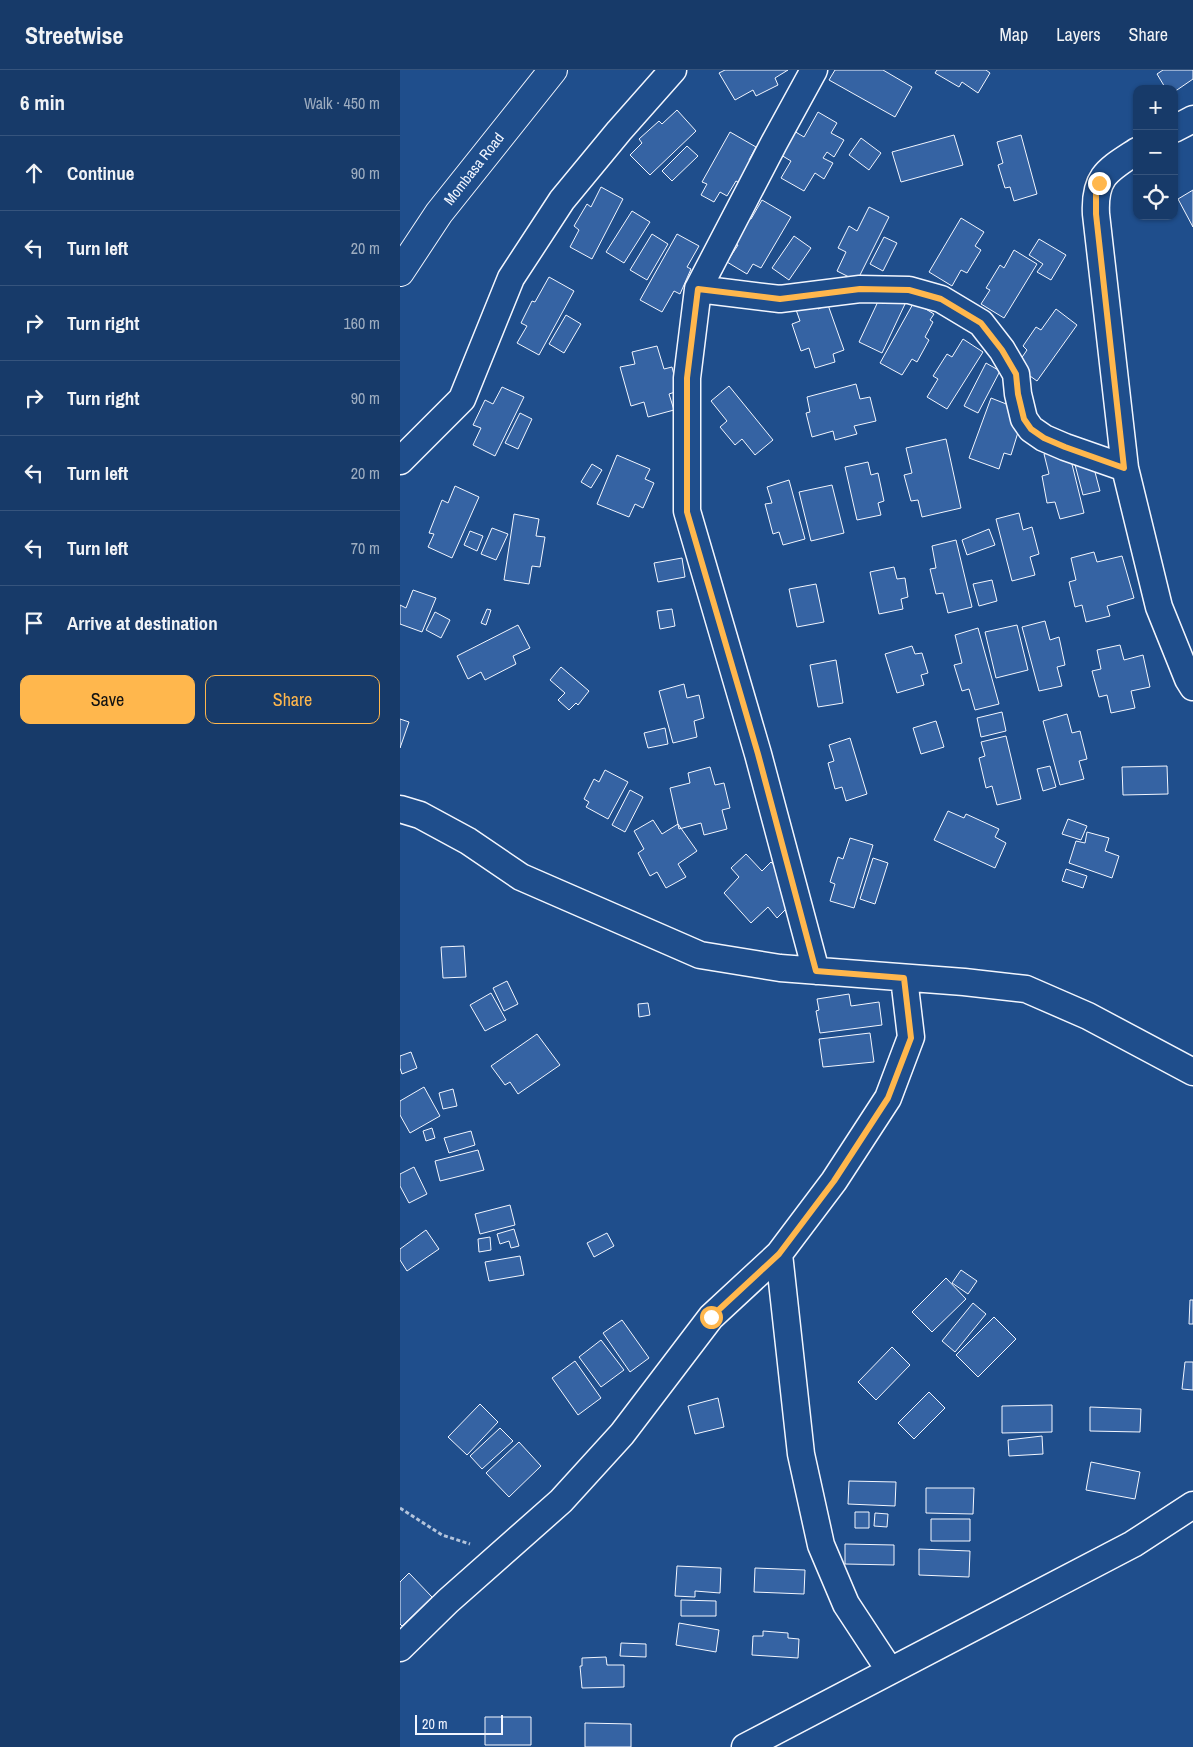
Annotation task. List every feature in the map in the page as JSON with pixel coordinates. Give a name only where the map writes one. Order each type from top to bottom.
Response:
[{"type":"highway","name":"Mombasa Road","points":[[400,272],[438,213],[553,70]]},
{"type":"street","points":[[400,461],[462,399],[511,278],[562,200],[673,70]]},
{"type":"street","points":[[814,70],[698,289],[687,378],[687,512],[758,754],[816,971]]},
{"type":"street","points":[[1178,127],[1193,119]]},
{"type":"street","points":[[1133,154],[1106,173],[1096,192],[1095,202],[1124,468],[1159,607],[1193,687]]},
{"type":"street","points":[[698,289],[780,299],[860,289],[909,290],[941,299],[981,323],[1002,350],[1016,374],[1018,394],[1024,419],[1031,429],[1044,438],[1065,447],[1124,468]]},
{"type":"street","points":[[400,809],[420,815],[444,828],[521,876],[700,955],[780,968],[1026,989],[1088,1016],[1193,1072]]},
{"type":"street","points":[[400,1648],[448,1601],[561,1501],[622,1434],[711,1317],[779,1254],[834,1181],[888,1098],[911,1038],[904,978]]},
{"type":"street","points":[[779,1254],[801,1454],[821,1545],[846,1604],[890,1671]]},
{"type":"street","points":[[745,1747],[1133,1544],[1193,1505]]},
{"type":"path","points":[[400,1508],[442,1535],[501,1554]]},
{"type":"building","points":[[725,70],[788,70],[775,78],[778,85],[756,96],[753,90],[735,100],[719,73]]},
{"type":"building","points":[[835,70],[883,70],[912,87],[895,117],[829,80]]},
{"type":"building","points":[[937,70],[986,70],[990,73],[978,93],[962,82],[959,87],[935,73]]},
{"type":"building","points":[[1163,70],[1193,70],[1193,79],[1178,89],[1178,85],[1164,85],[1157,74]]},
{"type":"building","points":[[677,110],[696,131],[650,175],[630,155],[642,143],[639,139],[659,121],[662,124]]},
{"type":"building","points":[[818,112],[837,123],[831,133],[844,140],[834,157],[827,152],[823,158],[833,163],[824,179],[815,173],[804,191],[781,178],[791,161],[781,155],[794,131],[804,137]]},
{"type":"building","points":[[730,132],[756,147],[749,160],[755,164],[743,185],[736,181],[727,196],[720,192],[714,202],[701,195],[707,184],[702,182]]},
{"type":"building","points":[[954,135],[963,165],[901,182],[892,152]]},
{"type":"building","points":[[1021,135],[1037,194],[1014,201],[1010,187],[1005,188],[998,165],[1003,163],[997,142]]},
{"type":"building","points":[[861,138],[881,153],[869,170],[849,155]]},
{"type":"building","points":[[687,146],[698,156],[672,181],[662,171]]},
{"type":"building","points":[[601,187],[623,199],[592,259],[570,247],[579,230],[574,226],[587,204],[591,207]]},
{"type":"building","points":[[1193,190],[1193,227],[1178,199]]},
{"type":"building","points":[[762,200],[791,217],[761,268],[753,264],[747,274],[727,262],[738,245],[733,243],[748,218],[751,219]]},
{"type":"building","points":[[869,207],[889,217],[857,281],[837,271],[846,252],[838,248],[849,226],[857,231]]},
{"type":"building","points":[[632,211],[650,222],[624,263],[606,252]]},
{"type":"building","points":[[961,218],[984,232],[975,246],[981,250],[967,273],[961,270],[952,286],[929,272]]},
{"type":"building","points":[[652,234],[668,244],[647,280],[630,270]]},
{"type":"building","points":[[677,234],[699,246],[687,267],[691,269],[680,294],[674,291],[662,312],[640,300]]},
{"type":"building","points":[[794,236],[811,248],[789,280],[772,268]]},
{"type":"building","points":[[884,237],[897,243],[883,271],[870,264]]},
{"type":"building","points":[[1039,239],[1066,255],[1051,280],[1037,272],[1043,264],[1029,255]]},
{"type":"building","points":[[1014,250],[1037,264],[1004,318],[981,304],[990,290],[986,288],[1000,265],[1004,268]]},
{"type":"building","points":[[549,277],[574,291],[539,355],[517,343],[527,326],[521,323],[532,301],[535,302]]},
{"type":"building","points":[[882,293],[905,304],[882,353],[859,342]]},
{"type":"building","points":[[814,297],[818,309],[828,305],[844,350],[833,354],[835,362],[815,368],[809,348],[801,351],[792,324],[800,321],[794,304]]},
{"type":"building","points":[[914,302],[934,314],[930,320],[933,322],[925,337],[929,340],[917,362],[912,359],[902,375],[880,363]]},
{"type":"building","points":[[1056,309],[1077,325],[1037,381],[1016,366],[1027,350],[1023,346],[1036,327],[1041,330]]},
{"type":"building","points":[[566,315],[581,324],[564,353],[549,344]]},
{"type":"building","points":[[963,339],[983,352],[947,409],[927,397],[938,379],[933,376],[947,354],[952,357]]},
{"type":"building","points":[[657,346],[664,369],[672,367],[678,391],[669,394],[674,410],[648,417],[644,402],[631,406],[620,367],[635,364],[632,352]]},
{"type":"building","points":[[986,363],[1000,371],[978,413],[964,406]]},
{"type":"building","points":[[856,384],[860,399],[870,397],[876,421],[854,426],[857,434],[835,440],[833,431],[812,437],[806,413],[810,412],[807,397]]},
{"type":"building","points":[[729,386],[773,440],[755,455],[742,439],[735,445],[720,427],[727,421],[711,401]]},
{"type":"building","points":[[502,387],[524,397],[495,456],[473,445],[481,428],[473,425],[485,400],[493,404]]},
{"type":"building","points":[[991,398],[1019,409],[1019,429],[1011,455],[1004,453],[999,469],[969,458]]},
{"type":"building","points":[[520,413],[532,419],[518,449],[505,443]]},
{"type":"building","points":[[946,439],[961,508],[922,517],[918,500],[911,501],[904,475],[912,473],[906,448]]},
{"type":"building","points":[[1068,448],[1084,513],[1060,519],[1055,502],[1047,503],[1042,476],[1049,474],[1044,454]]},
{"type":"building","points":[[617,455],[650,469],[645,479],[654,483],[643,508],[635,504],[629,517],[597,504]]},
{"type":"building","points":[[1091,457],[1100,491],[1083,495],[1074,461]]},
{"type":"building","points":[[868,462],[871,475],[878,473],[884,501],[878,503],[881,515],[857,520],[845,467]]},
{"type":"building","points":[[592,464],[602,470],[591,488],[581,482]]},
{"type":"building","points":[[789,480],[805,539],[783,545],[779,532],[773,534],[765,504],[772,503],[767,487]]},
{"type":"building","points":[[832,485],[844,533],[811,541],[799,492]]},
{"type":"building","points":[[455,486],[479,497],[452,558],[428,547],[434,534],[429,533],[442,500],[448,503]]},
{"type":"building","points":[[1019,513],[1023,530],[1032,527],[1039,554],[1030,557],[1035,575],[1012,581],[996,519]]},
{"type":"building","points":[[514,514],[539,519],[536,536],[545,537],[540,567],[532,566],[529,584],[504,580]]},
{"type":"building","points":[[492,528],[508,534],[496,560],[481,554]]},
{"type":"building","points":[[989,529],[995,545],[967,555],[962,540]]},
{"type":"building","points":[[470,531],[483,536],[477,551],[464,545]]},
{"type":"building","points":[[956,540],[972,607],[948,613],[943,593],[936,594],[930,569],[936,568],[932,546]]},
{"type":"building","points":[[1094,552],[1097,562],[1122,556],[1134,598],[1107,606],[1110,616],[1086,622],[1082,605],[1075,607],[1069,582],[1076,580],[1071,558]]},
{"type":"building","points":[[682,558],[685,577],[658,582],[654,563]]},
{"type":"building","points":[[894,567],[897,579],[905,578],[908,597],[901,599],[903,609],[879,614],[870,572]]},
{"type":"building","points":[[992,580],[997,601],[979,606],[973,584]]},
{"type":"building","points":[[816,584],[824,622],[797,627],[789,589]]},
{"type":"building","points":[[413,590],[436,598],[422,632],[400,624],[400,605],[406,608]]},
{"type":"building","points":[[487,609],[491,610],[486,625],[481,623]]},
{"type":"building","points":[[672,609],[675,626],[660,629],[657,611]]},
{"type":"building","points":[[435,612],[450,620],[441,638],[426,630]]},
{"type":"building","points":[[1045,621],[1050,640],[1059,637],[1065,665],[1057,667],[1062,686],[1039,691],[1022,627]]},
{"type":"building","points":[[518,625],[530,648],[513,656],[516,664],[485,680],[481,672],[468,679],[457,656]]},
{"type":"building","points":[[1017,625],[1028,670],[996,678],[985,632]]},
{"type":"building","points":[[978,628],[999,704],[975,710],[969,689],[962,691],[954,665],[962,663],[955,635]]},
{"type":"building","points":[[1120,645],[1124,660],[1143,655],[1150,687],[1131,691],[1135,708],[1111,713],[1107,695],[1099,697],[1092,671],[1101,669],[1097,650]]},
{"type":"building","points":[[912,646],[915,654],[922,653],[928,673],[921,675],[924,685],[897,693],[885,654]]},
{"type":"building","points":[[836,660],[843,703],[818,707],[810,665]]},
{"type":"building","points":[[561,667],[589,691],[578,705],[576,703],[569,710],[558,700],[565,693],[550,680]]},
{"type":"building","points":[[684,684],[687,698],[699,695],[704,718],[694,721],[697,737],[673,743],[659,691]]},
{"type":"building","points":[[1002,712],[1006,731],[981,737],[977,718]]},
{"type":"building","points":[[1067,714],[1072,733],[1080,731],[1087,759],[1079,761],[1084,779],[1060,785],[1043,721]]},
{"type":"building","points":[[400,719],[409,722],[400,748]]},
{"type":"building","points":[[936,721],[944,747],[921,754],[913,728]]},
{"type":"building","points":[[665,728],[668,744],[648,748],[644,733]]},
{"type":"building","points":[[1006,736],[1021,799],[997,805],[992,786],[986,788],[979,758],[985,756],[981,742]]},
{"type":"building","points":[[850,738],[867,794],[846,801],[842,787],[835,789],[828,763],[834,761],[829,745]]},
{"type":"building","points":[[1050,766],[1056,787],[1043,791],[1037,769]]},
{"type":"building","points":[[1167,766],[1168,794],[1123,795],[1122,767]]},
{"type":"building","points":[[710,767],[715,785],[724,783],[730,808],[722,810],[727,829],[704,835],[701,823],[679,829],[670,788],[690,783],[688,773]]},
{"type":"building","points":[[605,770],[628,782],[608,819],[586,807],[589,802],[584,799],[594,779],[599,782]]},
{"type":"building","points":[[630,790],[643,797],[625,832],[612,825]]},
{"type":"building","points":[[948,811],[964,818],[966,814],[999,829],[995,837],[1006,843],[995,868],[934,840]]},
{"type":"building","points":[[1068,819],[1087,826],[1081,840],[1062,834]]},
{"type":"building","points":[[653,820],[662,834],[678,824],[697,851],[678,864],[686,877],[666,888],[657,872],[650,876],[638,853],[644,849],[634,831]]},
{"type":"building","points":[[1087,832],[1109,838],[1105,851],[1119,856],[1112,878],[1069,863],[1076,841],[1085,843]]},
{"type":"building","points":[[850,838],[873,845],[854,908],[830,901],[835,884],[830,882],[838,857],[843,859]]},
{"type":"building","points":[[746,854],[762,871],[771,862],[789,881],[780,890],[792,903],[777,918],[768,907],[751,923],[724,893],[739,877],[731,868]]},
{"type":"building","points":[[873,858],[888,863],[875,904],[860,899]]},
{"type":"building","points":[[1066,869],[1087,876],[1083,888],[1062,881]]},
{"type":"building","points":[[464,946],[466,977],[443,978],[441,947]]},
{"type":"building","points":[[507,981],[518,1004],[504,1011],[493,988]]},
{"type":"building","points":[[491,993],[506,1020],[485,1031],[470,1005]]},
{"type":"building","points":[[849,994],[851,1006],[879,1002],[882,1025],[820,1033],[816,1011],[819,1010],[817,999]]},
{"type":"building","points":[[648,1003],[650,1015],[639,1017],[638,1004]]},
{"type":"building","points":[[870,1033],[874,1062],[823,1067],[819,1039]]},
{"type":"building","points":[[537,1034],[560,1065],[518,1094],[510,1082],[505,1085],[491,1066]]},
{"type":"building","points":[[411,1052],[417,1068],[402,1074],[400,1056]]},
{"type":"building","points":[[424,1087],[440,1116],[410,1133],[400,1115],[400,1101]]},
{"type":"building","points":[[453,1089],[457,1106],[443,1109],[439,1093]]},
{"type":"building","points":[[432,1128],[435,1138],[426,1141],[423,1131]]},
{"type":"building","points":[[471,1131],[475,1145],[449,1153],[444,1138]]},
{"type":"building","points":[[478,1150],[484,1170],[440,1181],[435,1161]]},
{"type":"building","points":[[414,1167],[427,1194],[409,1203],[400,1186],[400,1174]]},
{"type":"building","points":[[510,1205],[515,1225],[480,1234],[475,1214]]},
{"type":"building","points":[[514,1229],[519,1246],[511,1248],[509,1241],[500,1244],[497,1234]]},
{"type":"building","points":[[426,1230],[439,1249],[407,1271],[400,1260],[400,1249]]},
{"type":"building","points":[[607,1233],[614,1246],[594,1257],[587,1243]]},
{"type":"building","points":[[490,1237],[491,1250],[479,1252],[478,1239]]},
{"type":"building","points":[[520,1256],[524,1275],[489,1281],[485,1262]]},
{"type":"building","points":[[961,1270],[977,1281],[968,1294],[952,1283]]},
{"type":"building","points":[[946,1278],[966,1299],[932,1332],[912,1312]]},
{"type":"building","points":[[1190,1300],[1193,1300],[1193,1324],[1189,1324]]},
{"type":"building","points":[[973,1303],[986,1314],[955,1352],[942,1341]]},
{"type":"building","points":[[994,1317],[1016,1339],[978,1377],[956,1355]]},
{"type":"building","points":[[622,1320],[649,1358],[630,1372],[603,1333]]},
{"type":"building","points":[[601,1340],[624,1370],[601,1387],[579,1357]]},
{"type":"building","points":[[892,1347],[910,1365],[876,1400],[858,1382]]},
{"type":"building","points":[[575,1361],[601,1398],[578,1415],[552,1378]]},
{"type":"building","points":[[1185,1362],[1193,1362],[1193,1390],[1182,1389]]},
{"type":"building","points":[[929,1392],[945,1408],[914,1439],[898,1423]]},
{"type":"building","points":[[718,1398],[724,1427],[695,1434],[688,1406]]},
{"type":"building","points":[[480,1404],[498,1422],[467,1455],[448,1437]]},
{"type":"building","points":[[1052,1405],[1052,1432],[1002,1433],[1002,1406]]},
{"type":"building","points":[[1090,1407],[1141,1409],[1140,1432],[1090,1431]]},
{"type":"building","points":[[500,1428],[513,1441],[482,1469],[470,1456]]},
{"type":"building","points":[[1042,1436],[1043,1454],[1009,1456],[1008,1440]]},
{"type":"building","points":[[519,1442],[541,1466],[509,1497],[486,1473]]},
{"type":"building","points":[[1091,1462],[1140,1472],[1135,1499],[1086,1490]]},
{"type":"building","points":[[849,1481],[896,1482],[895,1506],[848,1504]]},
{"type":"building","points":[[926,1488],[974,1488],[973,1514],[926,1513]]},
{"type":"building","points":[[855,1512],[869,1512],[869,1528],[855,1528]]},
{"type":"building","points":[[875,1513],[888,1514],[887,1527],[874,1526]]},
{"type":"building","points":[[931,1519],[970,1519],[970,1541],[931,1541]]},
{"type":"building","points":[[845,1544],[894,1545],[894,1565],[845,1564]]},
{"type":"building","points":[[919,1549],[970,1551],[969,1577],[919,1575]]},
{"type":"building","points":[[677,1566],[721,1568],[720,1593],[695,1591],[695,1597],[675,1596]]},
{"type":"building","points":[[755,1568],[805,1570],[804,1594],[754,1592]]},
{"type":"building","points":[[409,1573],[432,1597],[402,1626],[400,1624],[400,1582]]},
{"type":"building","points":[[681,1600],[716,1601],[716,1616],[681,1616]]},
{"type":"building","points":[[679,1623],[719,1630],[716,1652],[676,1645]]},
{"type":"building","points":[[763,1631],[788,1633],[788,1638],[799,1639],[798,1658],[752,1655],[753,1636],[763,1636]]},
{"type":"building","points":[[621,1643],[646,1644],[646,1657],[620,1656]]},
{"type":"building","points":[[606,1657],[607,1665],[624,1665],[624,1687],[582,1688],[580,1666],[582,1666],[582,1658]]},
{"type":"building","points":[[485,1717],[531,1717],[531,1745],[485,1745]]},
{"type":"building","points":[[585,1723],[631,1724],[631,1747],[585,1747]]},
{"type":"route","points":[[711,1317],[779,1254],[834,1181],[888,1098],[911,1038],[904,978],[816,971],[758,754],[687,512],[687,378],[698,289],[780,299],[860,289],[909,290],[941,299],[981,323],[1002,350],[1016,374],[1018,394],[1024,419],[1031,429],[1044,438],[1065,447],[1124,468],[1096,214],[1095,202],[1099,183]]}]
